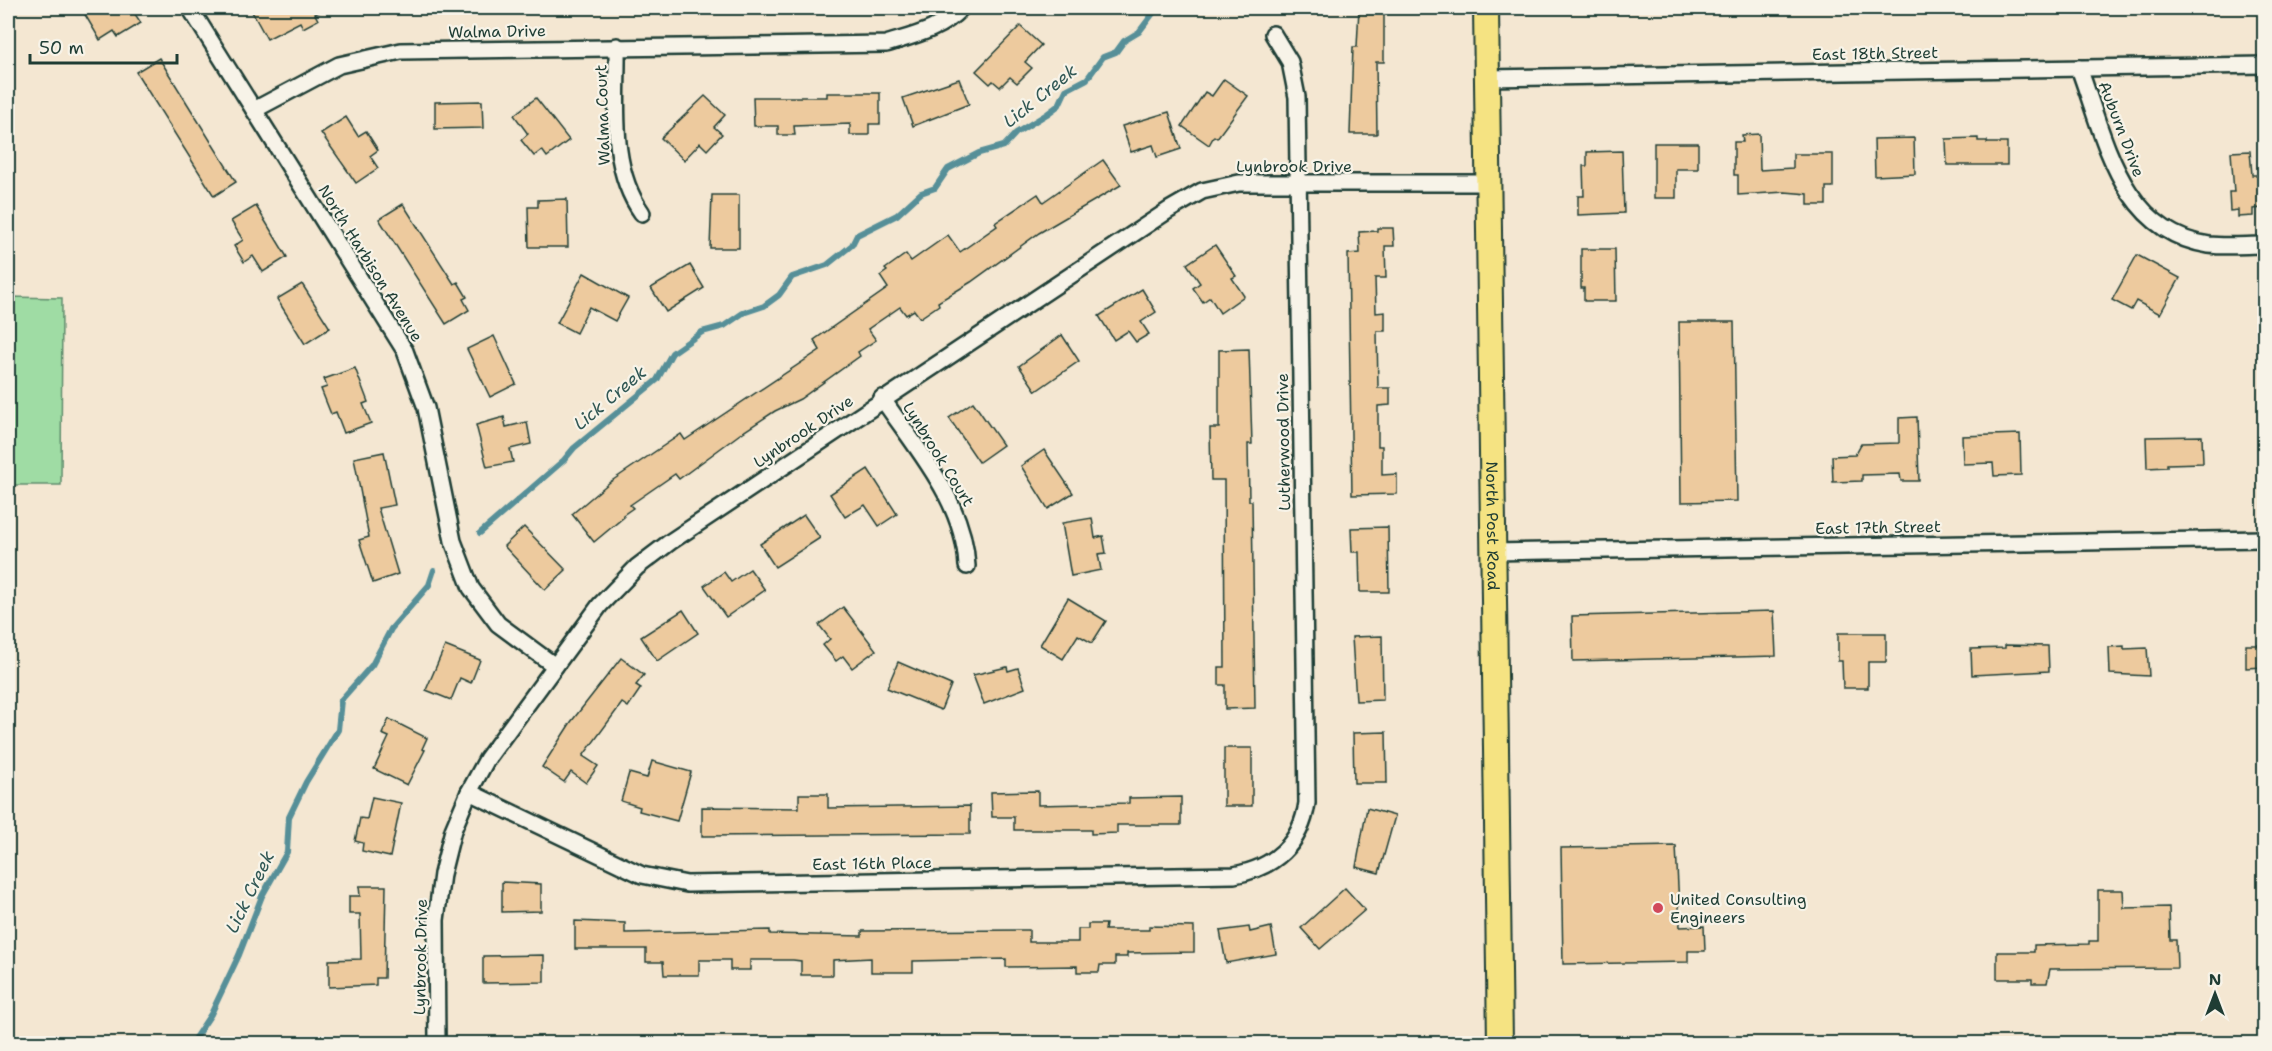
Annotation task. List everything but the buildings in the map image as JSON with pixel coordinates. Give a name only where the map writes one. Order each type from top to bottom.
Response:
[{"type":"main road","name":"North Post Road","points":[[1486,8],[1500,1044]]},
{"type":"street","name":"North Harbison Avenue","points":[[190,8],[389,322],[405,351],[426,408],[453,541],[471,588],[498,624],[555,666]]},
{"type":"street","name":"Walma Drive","points":[[254,110],[322,73],[374,56],[419,50],[886,44],[913,38],[933,29],[961,8]]},
{"type":"street","name":"Lutherwood Drive","points":[[1273,34],[1286,52],[1295,83],[1297,183],[1306,803],[1302,825],[1287,849]]},
{"type":"street","name":"Walma Court","points":[[617,46],[620,163],[628,191],[642,213]]},
{"type":"street","name":"East 18th Street","points":[[1487,78],[2265,65]]},
{"type":"street","name":"Auburn Drive","points":[[2079,68],[2118,173],[2139,208],[2168,230],[2203,244],[2265,245]]},
{"type":"street","name":"Lynbrook Drive","points":[[437,1044],[438,900],[451,837],[469,792],[503,736],[600,605],[637,567],[882,398],[1184,200],[1202,191],[1229,184],[1488,183]]},
{"type":"street","name":"Lynbrook Court","points":[[882,398],[955,511],[965,542],[967,566]]},
{"type":"street","name":"East 17th Street","points":[[1493,552],[2265,539]]},
{"type":"street","name":"East 16th Place","points":[[469,792],[642,875],[687,884],[1234,875],[1256,871],[1287,849]]},
{"type":"green space","points":[[8,297],[62,298],[61,485],[8,485]]},
{"type":"waterway","name":"Lick Creek","points":[[480,533],[564,460],[574,448],[657,380],[672,353],[702,332],[724,326],[743,313],[764,306],[779,295],[792,277],[827,265],[852,245],[857,235],[897,215],[921,193],[935,188],[948,169],[979,153],[1004,146],[1016,133],[1059,105],[1066,90],[1087,79],[1103,57],[1116,52],[1124,41],[1139,32],[1157,8]]},
{"type":"waterway","name":"Lick Creek","points":[[191,1044],[211,1014],[239,955],[262,896],[287,852],[289,817],[306,782],[338,730],[341,700],[372,665],[391,629],[429,585],[434,570]]},
{"type":"place","name":"United Consulting Engineers","points":[[1658,908]]}]
